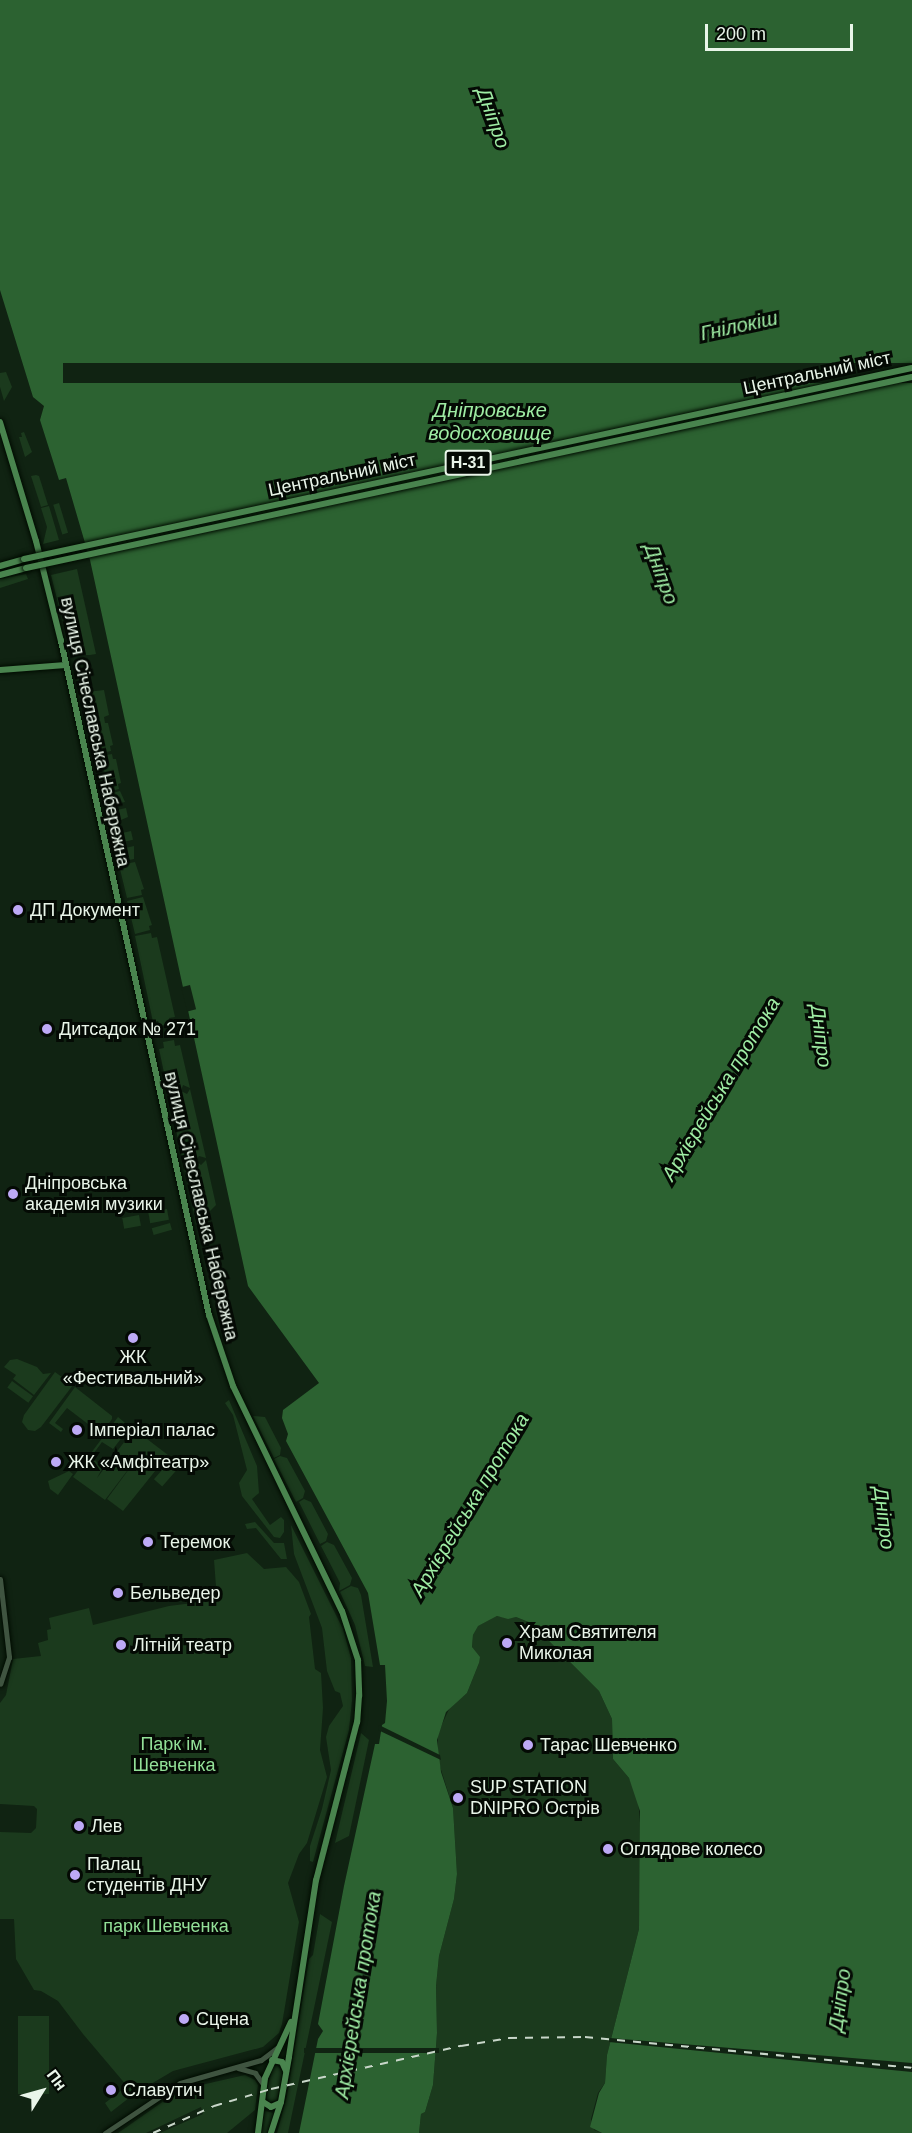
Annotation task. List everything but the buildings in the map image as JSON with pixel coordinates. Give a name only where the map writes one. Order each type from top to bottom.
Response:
[{"type":"main road","name":"Центральний міст","points":[[0,565],[912,368]]},
{"type":"main road","name":"Центральний міст","points":[[0,574],[912,377]]},
{"type":"main road","name":"вулиця Січеславська Набережна","points":[[0,423],[38,548],[66,665],[208,1315],[233,1386],[342,1611],[357,1660],[359,1696],[357,1722],[316,1880],[281,2102],[271,2133]]},
{"type":"main road","points":[[2,669],[66,665]]},
{"type":"main road","points":[[0,1579],[9,1651],[0,1684]]},
{"type":"main road","name":"вулиця Січеславська Набережна","points":[[258,2133],[263,2086],[272,2060],[294,2013]]},
{"type":"main road","points":[[261,2060],[281,2044]]},
{"type":"main road","points":[[105,2133],[180,2083],[261,2060],[282,2062],[286,2072]]},
{"type":"main road","points":[[236,2068],[255,2073],[261,2078],[263,2086]]},
{"type":"main road","points":[[263,2102],[272,2108],[281,2102]]},
{"type":"green space","points":[[6,372],[12,387],[4,401],[0,387],[0,373]]},
{"type":"green space","points":[[24,432],[32,452],[25,457],[19,437],[22,437],[21,433]]},
{"type":"green space","points":[[31,476],[39,476],[48,505],[41,507]]},
{"type":"green space","points":[[59,503],[68,533],[62,534],[53,505]]},
{"type":"green space","points":[[49,506],[59,540],[43,544],[47,527],[41,508]]},
{"type":"green space","points":[[77,569],[96,654],[71,655],[51,575]]},
{"type":"green space","points":[[26,574],[28,579],[0,588],[0,579]]},
{"type":"green space","points":[[104,690],[109,715],[104,717],[105,723],[108,723],[113,745],[110,746],[111,751],[101,753],[97,738],[88,734],[79,693]]},
{"type":"green space","points":[[112,754],[113,759],[116,759],[121,783],[118,784],[119,789],[103,793],[100,780],[105,775],[101,756]]},
{"type":"green space","points":[[120,791],[125,802],[106,806],[104,795]]},
{"type":"green space","points":[[126,808],[128,817],[116,822],[110,821],[107,812]]},
{"type":"green space","points":[[131,831],[133,840],[115,844],[113,835]]},
{"type":"green space","points":[[134,846],[134,859],[119,862],[116,850]]},
{"type":"green space","points":[[135,862],[144,889],[141,890],[142,895],[127,898],[119,865]]},
{"type":"green space","points":[[143,897],[152,925],[149,926],[150,930],[135,934],[127,901]]},
{"type":"green space","points":[[151,933],[152,938],[157,937],[175,1017],[169,1018],[170,1024],[160,1026],[158,1021],[153,1022],[135,936]]},
{"type":"green space","points":[[174,1040],[175,1046],[180,1045],[190,1088],[183,1085],[181,1091],[187,1094],[190,1089],[206,1158],[199,1156],[196,1161],[201,1165],[206,1160],[216,1205],[196,1225],[159,1049],[164,1048],[163,1042]]},
{"type":"green space","points":[[167,1209],[169,1220],[150,1223],[148,1212]]},
{"type":"green space","points":[[139,1215],[141,1226],[124,1229],[122,1218]]},
{"type":"green space","points":[[170,1223],[172,1230],[154,1235],[152,1228]]},
{"type":"green space","points":[[17,1359],[37,1367],[43,1374],[51,1373],[34,1395],[13,1379],[16,1375],[4,1367],[10,1360]]},
{"type":"green space","points":[[55,1372],[73,1385],[41,1427],[35,1431],[28,1430],[22,1422],[24,1415]]},
{"type":"green space","points":[[12,1381],[33,1396],[28,1403],[7,1387]]},
{"type":"green space","points":[[75,1387],[112,1416],[101,1434],[67,1408],[55,1423],[63,1429],[61,1432],[49,1423]]},
{"type":"green space","points":[[229,1400],[257,1466],[259,1493],[252,1499],[270,1525],[281,1517],[284,1520],[284,1532],[280,1538],[274,1537],[242,1496],[239,1483],[247,1470],[233,1415],[225,1403]]},
{"type":"green space","points":[[253,1416],[265,1417],[281,1448],[280,1455],[274,1458]]},
{"type":"green space","points":[[118,1417],[130,1427],[113,1449],[102,1442],[91,1457],[103,1467],[97,1478],[134,1429],[168,1455],[123,1511],[107,1499],[143,1450],[105,1500],[73,1477]]},
{"type":"green space","points":[[280,1456],[287,1458],[305,1491],[303,1498],[296,1502],[274,1459]]},
{"type":"green space","points":[[169,1462],[177,1469],[162,1487],[154,1479]]},
{"type":"green space","points":[[69,1471],[73,1474],[58,1495],[50,1489],[48,1481]]},
{"type":"green space","points":[[304,1499],[311,1502],[328,1534],[326,1541],[320,1544],[299,1502]]},
{"type":"green space","points":[[255,1522],[274,1543],[284,1543],[287,1559],[281,1559],[256,1528],[247,1529],[245,1524]]},
{"type":"green space","points":[[291,1525],[343,1629],[351,1658],[352,1701],[349,1730],[313,1862],[310,1861],[310,1846],[331,1770],[326,1737],[329,1726],[343,1706],[340,1693],[335,1691],[327,1671],[322,1628],[294,1554]]},
{"type":"green space","points":[[327,1542],[334,1545],[352,1578],[350,1585],[339,1591],[340,1583],[321,1546]]},
{"type":"green space","name":"парк Шевченка","points":[[247,1553],[264,1569],[286,1567],[299,1582],[311,1614],[309,1617],[315,1669],[321,1673],[323,1708],[320,1750],[327,1777],[307,1843],[299,1854],[288,1883],[299,1922],[282,2024],[279,2033],[263,2047],[173,2071],[134,2094],[111,2112],[105,2103],[127,2086],[58,2001],[41,1991],[34,1990],[16,1959],[14,1919],[0,1919],[0,1832],[31,1833],[36,1828],[37,1809],[34,1806],[0,1804],[0,1703],[6,1695],[13,1659],[41,1656],[38,1643],[48,1640],[47,1630],[51,1629],[49,1618],[89,1608],[93,1625],[169,1606],[217,1600],[214,1560]]},
{"type":"green space","points":[[351,1586],[358,1588],[361,1595],[373,1667],[365,1666],[355,1625],[340,1592]]},
{"type":"green space","points":[[497,1616],[516,1617],[531,1623],[599,1691],[612,1719],[613,1759],[629,1778],[638,1799],[642,1846],[639,1929],[607,2055],[605,2083],[598,2093],[591,2119],[594,2130],[602,2133],[419,2133],[421,2114],[425,2112],[433,2085],[439,1956],[454,1899],[457,1874],[453,1808],[438,1760],[438,1733],[450,1707],[467,1693],[479,1663],[472,1647],[473,1635],[477,1626]]},
{"type":"green space","points":[[361,1733],[369,1740],[349,1836],[335,1843]]},
{"type":"green space","points":[[320,1914],[332,1922],[288,2133],[277,2133],[287,2096],[309,1959],[313,1955]]},
{"type":"green space","points":[[18,2016],[49,2016],[49,2094],[18,2094]]},
{"type":"green space","points":[[277,2065],[283,2072],[277,2100],[270,2102],[267,2099],[267,2089],[273,2067]]},
{"type":"green space","points":[[245,2075],[255,2080],[258,2085],[255,2110],[227,2133],[160,2133],[203,2114],[201,2107],[146,2133],[118,2133],[171,2096],[188,2088]]},
{"type":"green space","points":[[265,2111],[274,2113],[267,2133],[261,2133]]},
{"type":"water","name":"Дніпровське водосховище","points":[[0,0],[912,0],[912,2133],[602,2133],[590,2127],[599,2093],[605,2083],[607,2055],[639,1929],[640,1811],[629,1778],[613,1759],[612,1719],[599,1691],[531,1623],[516,1617],[508,1619],[497,1616],[478,1626],[473,1635],[472,1647],[480,1657],[479,1663],[467,1693],[446,1712],[437,1740],[441,1772],[453,1808],[457,1874],[454,1899],[439,1956],[433,2085],[425,2112],[421,2114],[419,2133],[299,2133],[318,2039],[323,2031],[318,2024],[344,1886],[375,1744],[379,1744],[382,1725],[385,1723],[387,1701],[385,1665],[380,1665],[368,1593],[286,1441],[288,1434],[282,1418],[283,1410],[319,1383],[248,1286],[90,560],[66,478],[59,480],[40,420],[44,406],[33,397],[0,290]]},
{"type":"pier","points":[[63,363],[912,363],[912,383],[63,383]]},
{"type":"pier","points":[[190,985],[196,1009],[187,1011],[181,987]]},
{"type":"pier","points":[[379,1725],[440,1755],[441,1760],[378,1730]]},
{"type":"pier","points":[[610,2038],[912,2063],[912,2072],[609,2042]]},
{"type":"pier","points":[[304,2048],[439,2048],[439,2053],[304,2053]]},
{"type":"railway","points":[[153,2133],[214,2106],[271,2089],[461,2046],[509,2038],[585,2037],[912,2068]]},
{"type":"place","name":"ДП Документ","points":[[18,910]]},
{"type":"place","name":"Дитсадок № 271","points":[[47,1029]]},
{"type":"place","name":"Дніпровська академія музики","points":[[13,1194]]},
{"type":"place","name":"ЖК «Фестивальний»","points":[[133,1338]]},
{"type":"place","name":"Імперіал палас","points":[[77,1430]]},
{"type":"place","name":"ЖК «Амфітеатр»","points":[[56,1462]]},
{"type":"place","name":"Теремок","points":[[148,1542]]},
{"type":"place","name":"Бельведер","points":[[118,1593]]},
{"type":"place","name":"Храм Святителя Миколая","points":[[507,1643]]},
{"type":"place","name":"Літній театр","points":[[121,1645]]},
{"type":"place","name":"Тарас Шевченко","points":[[528,1745]]},
{"type":"place","name":"SUP STATION DNIPRO Острів","points":[[458,1798]]},
{"type":"place","name":"Лев","points":[[79,1826]]},
{"type":"place","name":"Оглядове колесо","points":[[608,1849]]},
{"type":"place","name":"Палац студентів ДНУ","points":[[75,1875]]},
{"type":"place","name":"Сцена","points":[[184,2019]]},
{"type":"place","name":"Славутич","points":[[111,2090]]},
{"type":"water label","name":"Дніпро","points":[[493,118]]},
{"type":"water label","name":"Гнілокіш","points":[[739,326]]},
{"type":"water label","name":"Дніпро","points":[[661,574]]},
{"type":"water label","name":"Дніпро","points":[[821,1036]]},
{"type":"water label","name":"Архієрейська протока","points":[[721,1089]]},
{"type":"water label","name":"Архієрейська протока","points":[[470,1505]]},
{"type":"water label","name":"Дніпро","points":[[884,1518]]},
{"type":"water label","name":"Архієрейська протока","points":[[358,1995]]},
{"type":"water label","name":"Дніпро","points":[[840,2000]]},
{"type":"park label","name":"Парк iм. Шевченка","points":[[174,1755]]}]
